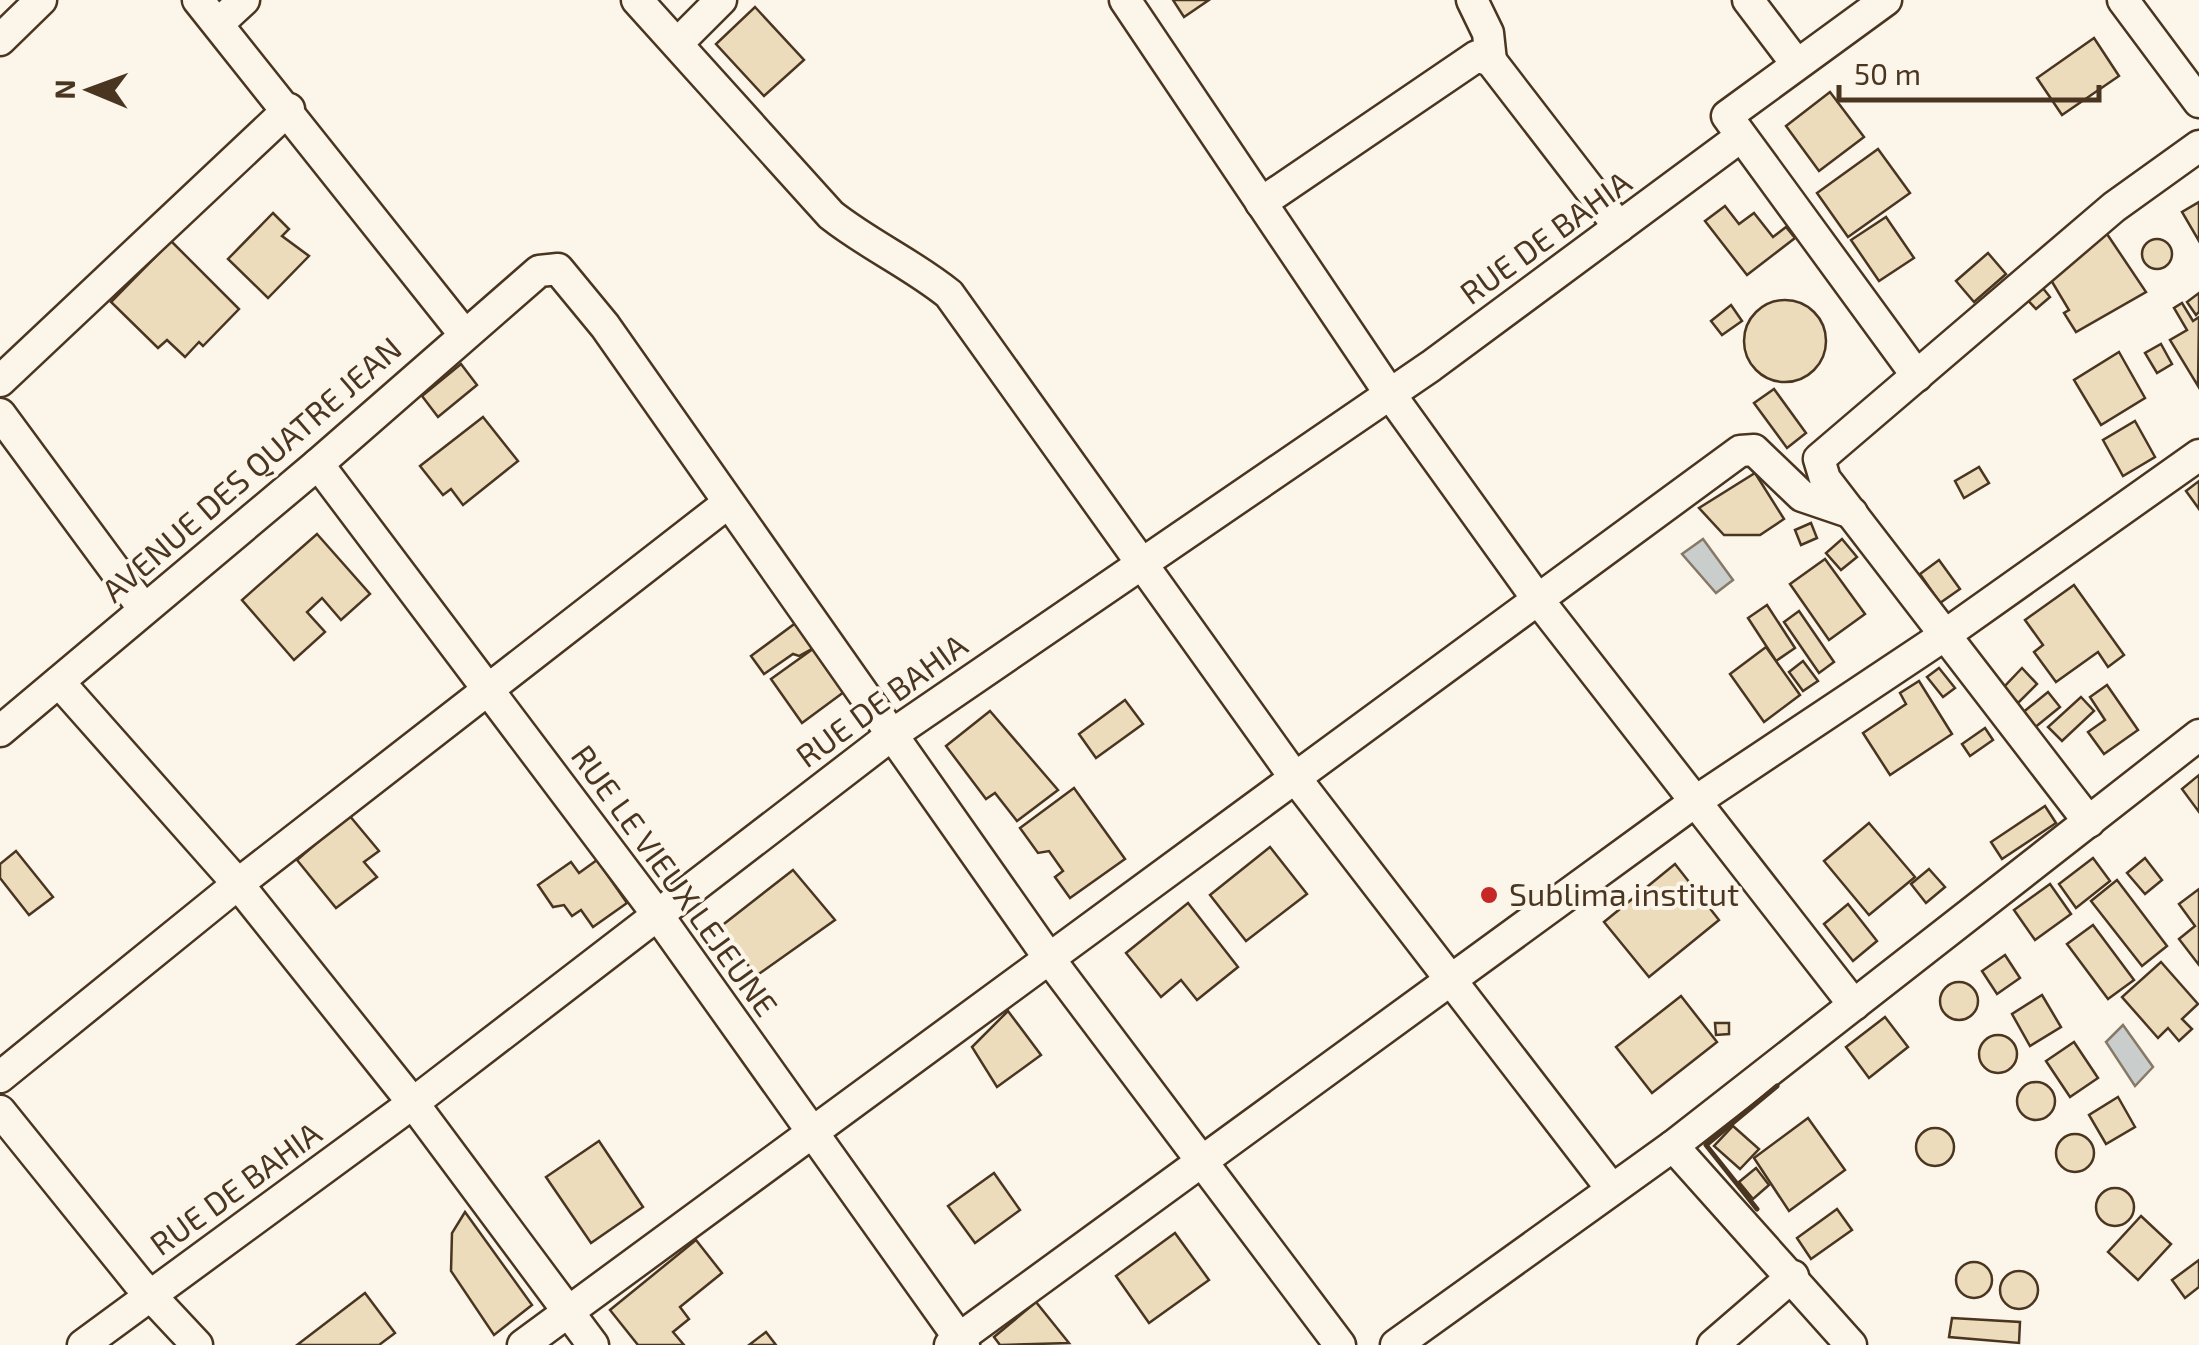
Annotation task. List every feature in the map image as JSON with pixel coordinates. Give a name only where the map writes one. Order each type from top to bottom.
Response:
[{"type":"street","points":[[0,40],[41,0]]},
{"type":"street","points":[[198,0],[289,109],[464,334]]},
{"type":"street","points":[[218,24],[244,0]]},
{"type":"street","points":[[638,0],[831,215],[856,235],[913,265],[949,294],[1293,776],[1611,1188]]},
{"type":"street","points":[[678,43],[722,0]]},
{"type":"street","points":[[1125,0],[1390,394],[1536,597],[1854,1005]]},
{"type":"street","points":[[1472,0],[1488,32],[1491,61],[1618,227]]},
{"type":"street","points":[[1748,0],[1795,62]]},
{"type":"street","points":[[1886,0],[1727,114],[1740,138],[1917,376]]},
{"type":"street","points":[[2123,0],[2199,102]]},
{"type":"street","points":[[1261,203],[1466,60],[1478,56],[1491,61]]},
{"type":"street","points":[[0,381],[289,109]]},
{"type":"street","name":"RUE DE BAHIA","points":[[83,1345],[413,1104],[893,734],[1390,394],[1740,138]]},
{"type":"street","points":[[2088,822],[1822,474],[1819,459],[2114,207],[2199,146]]},
{"type":"street","name":"AVENUE DES QUATRE JEAN","points":[[0,731],[318,464],[539,270],[551,268],[564,273],[606,326],[728,503]]},
{"type":"street","points":[[0,414],[143,608]]},
{"type":"street","points":[[523,1345],[1051,961],[1536,597],[1744,449],[1760,455],[1802,496],[1852,513]]},
{"type":"street","points":[[958,1343],[1696,802],[1946,635],[2199,455]]},
{"type":"street","name":"RUE LE VIEUX LEJEUNE","points":[[318,464],[491,688],[656,914],[958,1343]]},
{"type":"street","points":[[0,1077],[238,884],[728,503],[1051,961],[1340,1345]]},
{"type":"street","points":[[58,682],[238,884],[413,1104],[593,1345]]},
{"type":"street","points":[[1396,1345],[1673,1146],[2199,735]]},
{"type":"street","points":[[0,1110],[196,1345]]},
{"type":"street","points":[[1673,1146],[1851,1345]]},
{"type":"street","points":[[1713,1345],[1793,1276]]},
{"type":"shaded area","points":[[1703,539],[1733,580],[1716,593],[1682,554]]},
{"type":"shaded area","points":[[2123,1025],[2153,1067],[2135,1086],[2106,1042]]},
{"type":"building","points":[[1173,0],[1209,0],[1184,17]]},
{"type":"building","points":[[755,7],[804,60],[764,96],[716,44]]},
{"type":"building","points":[[2094,38],[2119,76],[2062,115],[2037,78]]},
{"type":"building","points":[[1830,92],[1864,137],[1819,171],[1786,126]]},
{"type":"building","points":[[1878,149],[1910,193],[1848,237],[1817,193]]},
{"type":"building","points":[[2199,202],[2199,241],[2182,212]]},
{"type":"building","points":[[1725,206],[1739,224],[1754,213],[1773,237],[1786,227],[1795,238],[1747,275],[1705,221]]},
{"type":"building","points":[[273,213],[289,229],[282,236],[309,256],[268,298],[228,259]]},
{"type":"building","points":[[1886,217],[1914,258],[1879,281],[1851,240]]},
{"type":"building","points":[[2107,234],[2146,292],[2076,332],[2064,313],[2069,310],[2048,275]]},
{"type":"building","points":[[2157,239],[2168,243],[2172,254],[2168,265],[2157,269],[2146,265],[2142,254],[2146,243]]},
{"type":"building","points":[[171,241],[239,309],[203,346],[199,342],[185,357],[167,340],[158,348],[111,302]]},
{"type":"building","points":[[1988,253],[2006,274],[1974,302],[1956,281]]},
{"type":"building","points":[[2038,282],[2050,297],[2036,309],[2023,295]]},
{"type":"building","points":[[2199,293],[2199,312],[2196,315],[2187,302]]},
{"type":"building","points":[[1785,300],[1801,303],[1814,312],[1823,325],[1823,357],[1814,370],[1801,379],[1785,382],[1769,379],[1756,370],[1747,357],[1744,341],[1747,325],[1756,312],[1769,303]]},
{"type":"building","points":[[2182,303],[2193,321],[2199,317],[2198,386],[2170,340],[2187,330],[2174,308]]},
{"type":"building","points":[[1731,305],[1742,321],[1722,335],[1711,321]]},
{"type":"building","points":[[2161,344],[2172,364],[2157,373],[2145,353]]},
{"type":"building","points":[[2119,352],[2145,398],[2101,425],[2074,380]]},
{"type":"building","points":[[461,364],[477,385],[438,417],[422,396]]},
{"type":"building","points":[[1774,389],[1806,433],[1787,448],[1754,403]]},
{"type":"building","points":[[483,417],[518,461],[463,505],[451,489],[443,495],[420,466]]},
{"type":"building","points":[[2135,421],[2155,457],[2123,476],[2103,440]]},
{"type":"building","points":[[1979,467],[1989,483],[1964,498],[1955,481]]},
{"type":"building","points":[[1755,473],[1784,519],[1760,535],[1724,535],[1699,508]]},
{"type":"building","points":[[2199,481],[2199,509],[2186,491]]},
{"type":"building","points":[[1811,523],[1817,538],[1801,545],[1795,530]]},
{"type":"building","points":[[317,534],[370,594],[341,620],[322,598],[307,612],[325,632],[294,660],[242,600]]},
{"type":"building","points":[[1842,539],[1857,557],[1841,570],[1826,553]]},
{"type":"building","points":[[1825,559],[1865,614],[1829,640],[1790,584]]},
{"type":"building","points":[[1939,560],[1960,589],[1940,603],[1920,574]]},
{"type":"building","points":[[2074,585],[2124,655],[2108,667],[2098,652],[2056,682],[2034,652],[2043,645],[2025,620]]},
{"type":"building","points":[[1767,605],[1795,648],[1776,661],[1748,618]]},
{"type":"building","points":[[1799,611],[1834,662],[1819,673],[1784,622]]},
{"type":"building","points":[[797,622],[817,646],[799,656],[793,654],[764,674],[751,656]]},
{"type":"building","points":[[817,646],[848,689],[802,723],[771,679]]},
{"type":"building","points":[[1766,647],[1800,695],[1764,722],[1730,674]]},
{"type":"building","points":[[1803,661],[1818,681],[1803,691],[1789,672]]},
{"type":"building","points":[[1939,668],[1955,688],[1943,697],[1927,677]]},
{"type":"building","points":[[2022,668],[2037,684],[2018,703],[2003,688]]},
{"type":"building","points":[[1919,681],[1952,734],[1890,775],[1863,733],[1906,704],[1900,693]]},
{"type":"building","points":[[2107,685],[2138,730],[2104,754],[2088,732],[2105,720],[2090,697]]},
{"type":"building","points":[[2048,692],[2060,707],[2033,729],[2021,714]]},
{"type":"building","points":[[2081,697],[2094,711],[2062,741],[2048,727]]},
{"type":"building","points":[[1125,700],[1143,724],[1096,758],[1079,734]]},
{"type":"building","points":[[990,711],[1058,790],[1017,821],[995,793],[986,799],[946,746]]},
{"type":"building","points":[[1985,728],[1993,740],[1970,756],[1962,744]]},
{"type":"building","points":[[2199,775],[2199,812],[2182,789]]},
{"type":"building","points":[[1074,788],[1125,859],[1070,898],[1055,877],[1063,871],[1049,851],[1038,853],[1020,828]]},
{"type":"building","points":[[2045,806],[2056,823],[2002,859],[1991,842]]},
{"type":"building","points":[[349,815],[379,851],[364,862],[377,877],[336,908],[297,860]]},
{"type":"building","points":[[1869,823],[1915,877],[1869,915],[1824,861]]},
{"type":"building","points":[[1270,847],[1307,894],[1246,941],[1210,895]]},
{"type":"building","points":[[16,851],[53,897],[29,915],[0,878],[0,864]]},
{"type":"building","points":[[2093,858],[2110,881],[2076,908],[2059,884]]},
{"type":"building","points":[[2145,858],[2162,880],[2145,894],[2127,873]]},
{"type":"building","points":[[597,860],[627,903],[593,927],[581,910],[572,916],[564,905],[553,907],[538,885],[571,862],[579,873]]},
{"type":"building","points":[[1675,864],[1719,920],[1649,977],[1604,922]]},
{"type":"building","points":[[1929,869],[1945,887],[1926,903],[1911,884]]},
{"type":"building","points":[[793,870],[835,920],[756,976],[720,927]]},
{"type":"building","points":[[2117,880],[2167,946],[2142,966],[2091,901]]},
{"type":"building","points":[[2050,884],[2071,914],[2035,940],[2014,910]]},
{"type":"building","points":[[2199,889],[2199,965],[2179,939],[2195,926],[2179,904]]},
{"type":"building","points":[[1188,903],[1238,967],[1197,1000],[1181,980],[1161,997],[1126,953]]},
{"type":"building","points":[[1848,904],[1877,941],[1853,961],[1824,924]]},
{"type":"building","points":[[2093,925],[2134,980],[2108,999],[2067,944]]},
{"type":"building","points":[[2005,955],[2020,978],[1997,994],[1982,971]]},
{"type":"building","points":[[2161,962],[2198,1004],[2182,1019],[2192,1029],[2179,1041],[2168,1028],[2158,1038],[2122,997]]},
{"type":"building","points":[[1959,982],[1972,988],[1978,1001],[1972,1014],[1959,1020],[1946,1014],[1940,1001],[1946,988]]},
{"type":"building","points":[[2042,995],[2061,1027],[2030,1046],[2012,1014]]},
{"type":"building","points":[[1681,996],[1717,1042],[1652,1093],[1616,1047]]},
{"type":"building","points":[[1008,1011],[1041,1055],[997,1087],[972,1047]]},
{"type":"building","points":[[1885,1017],[1908,1047],[1869,1078],[1846,1047]]},
{"type":"building","points":[[1715,1023],[1729,1023],[1729,1034],[1716,1035]]},
{"type":"building","points":[[1998,1035],[2011,1041],[2017,1054],[2011,1067],[1998,1073],[1985,1067],[1979,1054],[1985,1041]]},
{"type":"building","points":[[2074,1042],[2098,1078],[2070,1097],[2046,1061]]},
{"type":"building","points":[[2036,1082],[2049,1088],[2055,1101],[2049,1114],[2036,1120],[2023,1114],[2017,1101],[2023,1088]]},
{"type":"building","points":[[2118,1097],[2135,1127],[2106,1144],[2089,1115]]},
{"type":"building","points":[[1808,1118],[1845,1170],[1789,1211],[1754,1158]]},
{"type":"building","points":[[1733,1126],[1759,1149],[1740,1169],[1714,1146]]},
{"type":"building","points":[[1935,1128],[1948,1134],[1954,1147],[1948,1160],[1935,1166],[1922,1160],[1916,1147],[1922,1134]]},
{"type":"building","points":[[2075,1134],[2088,1140],[2094,1153],[2088,1166],[2075,1172],[2062,1166],[2056,1153],[2062,1140]]},
{"type":"building","points":[[599,1141],[643,1207],[591,1243],[546,1177]]},
{"type":"building","points":[[1756,1168],[1769,1185],[1753,1199],[1739,1182]]},
{"type":"building","points":[[994,1173],[1020,1210],[975,1243],[948,1206]]},
{"type":"building","points":[[2115,1188],[2128,1194],[2134,1207],[2128,1220],[2115,1226],[2102,1220],[2096,1207],[2102,1194]]},
{"type":"building","points":[[1837,1209],[1852,1230],[1811,1259],[1797,1238]]},
{"type":"building","points":[[465,1212],[532,1305],[494,1335],[451,1271],[452,1233]]},
{"type":"building","points":[[2141,1216],[2171,1244],[2138,1280],[2108,1252]]},
{"type":"building","points":[[1175,1233],[1209,1280],[1149,1323],[1116,1276]]},
{"type":"building","points":[[696,1240],[722,1273],[680,1307],[689,1319],[673,1332],[684,1345],[638,1345],[610,1310]]},
{"type":"building","points":[[2199,1260],[2199,1287],[2185,1298],[2172,1280]]},
{"type":"building","points":[[1974,1262],[1987,1267],[1992,1280],[1987,1293],[1974,1298],[1961,1293],[1956,1280],[1961,1267]]},
{"type":"building","points":[[2019,1271],[2032,1277],[2038,1290],[2032,1303],[2019,1309],[2006,1303],[2000,1290],[2006,1277]]},
{"type":"building","points":[[365,1293],[395,1333],[379,1345],[297,1345]]},
{"type":"building","points":[[1036,1302],[1069,1343],[1000,1345],[994,1337]]},
{"type":"building","points":[[1952,1318],[2020,1322],[2019,1343],[1949,1337]]},
{"type":"building","points":[[766,1332],[776,1345],[749,1345]]},
{"type":"wall","points":[[1757,1209],[1706,1145],[1777,1086]]},
{"type":"place","name":"Sublima institut","points":[[1489,895]]}]
